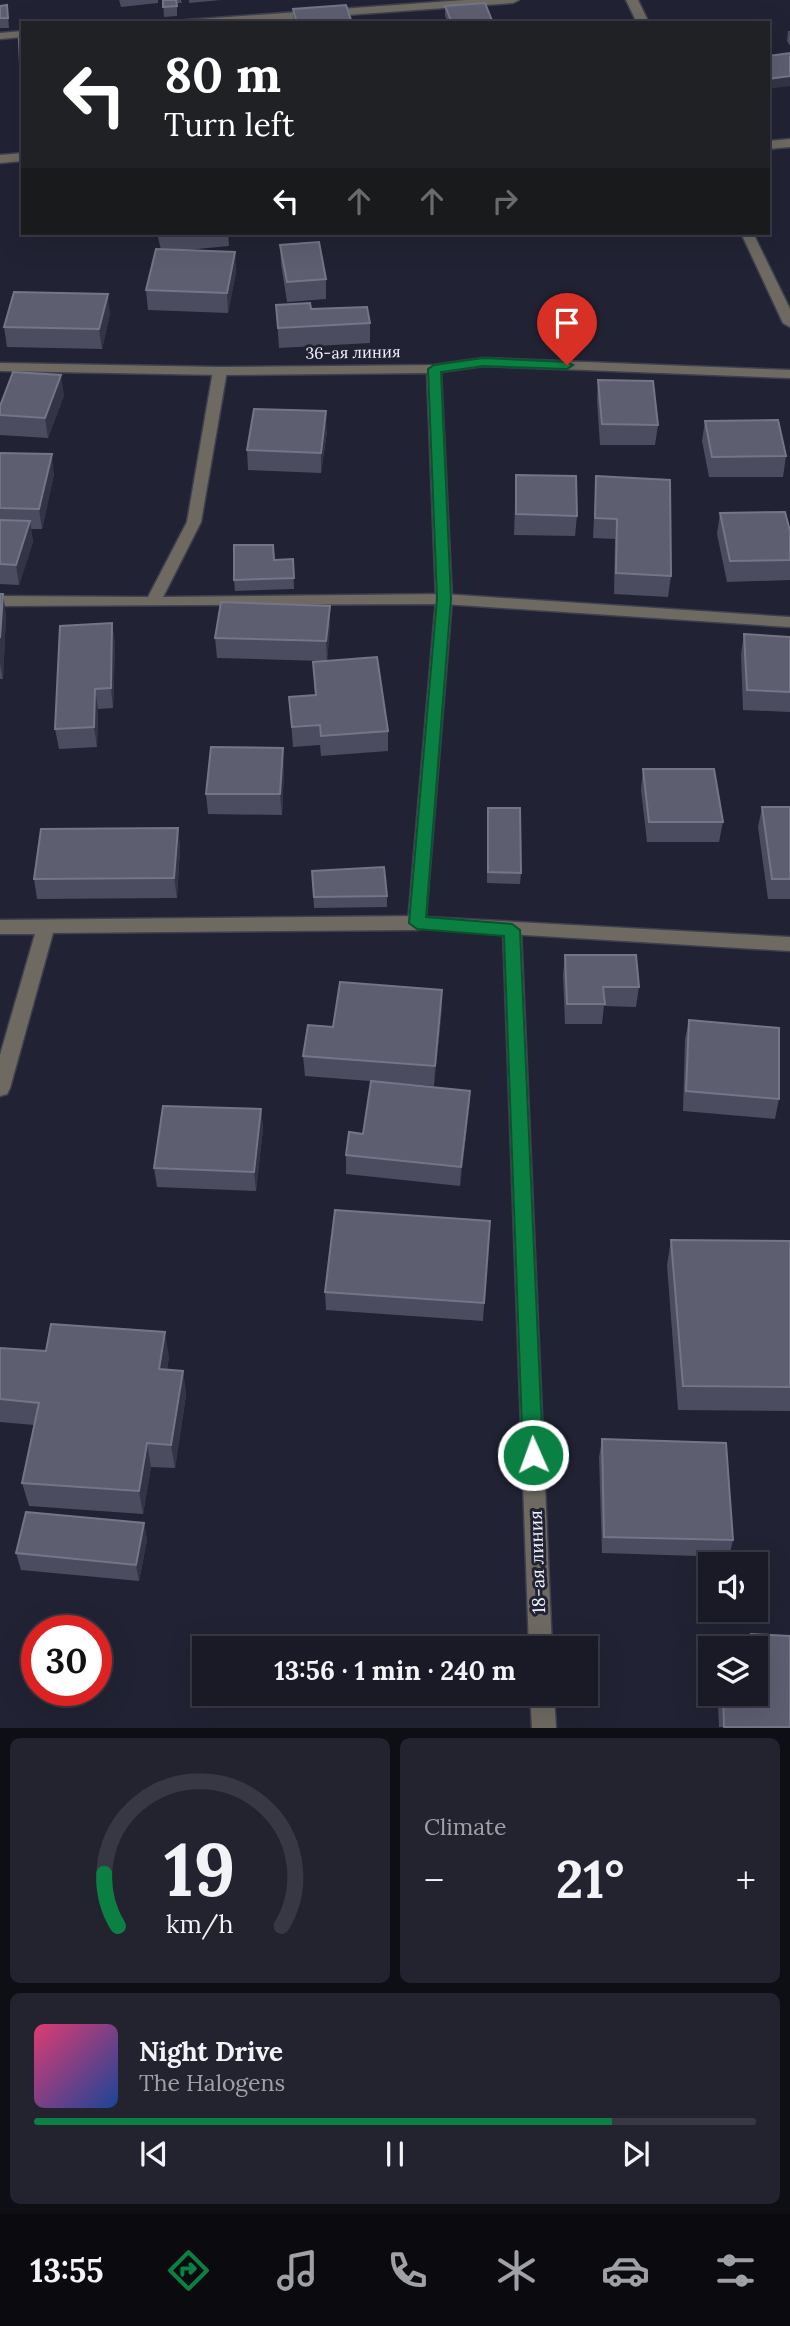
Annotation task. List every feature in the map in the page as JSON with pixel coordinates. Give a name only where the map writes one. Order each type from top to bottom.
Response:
[{"type":"street","points":[[214,21],[513,0]]},
{"type":"street","points":[[632,0],[642,21]]},
{"type":"street","points":[[0,36],[21,34]]},
{"type":"street","points":[[770,145],[790,143]]},
{"type":"street","points":[[0,159],[21,157]]},
{"type":"street","points":[[748,235],[790,323]]},
{"type":"street","name":"36-ая линия","points":[[0,368],[219,371],[434,369],[483,362],[790,374]]},
{"type":"street","points":[[417,923],[444,599],[434,369]]},
{"type":"street","points":[[153,601],[194,522],[219,371]]},
{"type":"street","points":[[0,601],[444,599],[790,622]]},
{"type":"street","points":[[0,927],[417,923],[790,944]]},
{"type":"street","points":[[0,1088],[46,925]]},
{"type":"street","name":"18-ая линия","points":[[512,930],[541,1636]]},
{"type":"street","points":[[543,1706],[544,1727]]},
{"type":"building","points":[[163,0],[176,0],[177,6],[163,7]]},
{"type":"building","points":[[485,3],[492,21],[451,21],[445,6]]},
{"type":"building","points":[[7,5],[8,18],[0,18],[0,6]]},
{"type":"building","points":[[346,5],[351,21],[296,21],[293,9]]},
{"type":"building","points":[[19,39],[21,39],[21,64]]},
{"type":"building","points":[[790,53],[790,76],[770,79],[770,56]]},
{"type":"building","points":[[319,242],[326,279],[287,282],[280,245]]},
{"type":"building","points":[[156,249],[235,252],[227,293],[146,290]]},
{"type":"building","points":[[14,292],[108,294],[99,329],[4,327]]},
{"type":"building","points":[[310,303],[311,309],[367,307],[370,323],[278,328],[276,305]]},
{"type":"building","points":[[13,372],[61,375],[45,418],[0,415],[0,406]]},
{"type":"building","points":[[598,380],[653,381],[658,425],[602,424]]},
{"type":"building","points":[[254,409],[326,411],[321,453],[247,450]]},
{"type":"building","points":[[778,420],[786,456],[712,457],[705,421]]},
{"type":"building","points":[[0,453],[52,454],[39,509],[0,508]]},
{"type":"building","points":[[516,475],[576,476],[577,516],[516,514]]},
{"type":"building","points":[[596,476],[670,480],[671,576],[616,573],[617,519],[595,518]]},
{"type":"building","points":[[785,512],[790,531],[790,560],[730,561],[720,513]]},
{"type":"building","points":[[0,520],[30,521],[16,565],[0,564]]},
{"type":"building","points":[[234,545],[273,545],[274,560],[293,559],[294,578],[234,580]]},
{"type":"building","points":[[0,594],[3,594],[0,638]]},
{"type":"building","points":[[221,602],[330,606],[326,641],[215,638]]},
{"type":"building","points":[[112,623],[111,688],[95,689],[94,727],[55,729],[60,626]]},
{"type":"building","points":[[744,634],[790,637],[790,692],[747,690]]},
{"type":"building","points":[[377,657],[388,731],[321,736],[320,725],[292,727],[289,697],[316,695],[313,662]]},
{"type":"building","points":[[211,747],[283,748],[280,794],[206,794]]},
{"type":"building","points":[[643,769],[714,769],[723,822],[649,822]]},
{"type":"building","points":[[762,807],[790,807],[790,879],[772,879]]},
{"type":"building","points":[[488,808],[520,808],[521,873],[488,872]]},
{"type":"building","points":[[178,828],[174,878],[34,879],[41,829]]},
{"type":"building","points":[[384,867],[387,896],[314,897],[312,871]]},
{"type":"building","points":[[565,955],[636,955],[639,987],[603,987],[605,1004],[567,1004]]},
{"type":"building","points":[[340,982],[442,990],[435,1066],[303,1056],[308,1025],[333,1027]]},
{"type":"building","points":[[689,1020],[779,1028],[779,1099],[686,1091]]},
{"type":"building","points":[[371,1081],[470,1091],[461,1167],[346,1155],[349,1132],[363,1134]]},
{"type":"building","points":[[163,1106],[261,1109],[254,1172],[154,1168]]},
{"type":"building","points":[[335,1210],[490,1221],[484,1303],[325,1292]]},
{"type":"building","points":[[671,1240],[790,1241],[790,1387],[683,1386]]},
{"type":"building","points":[[51,1324],[165,1332],[159,1369],[183,1371],[171,1445],[147,1443],[139,1491],[22,1483],[39,1403],[0,1399],[0,1348],[46,1351]]},
{"type":"building","points":[[602,1439],[726,1443],[733,1540],[604,1537]]},
{"type":"building","points":[[26,1512],[144,1523],[136,1565],[16,1553]]},
{"type":"building","points":[[751,1634],[790,1636],[790,1727],[724,1727],[723,1706],[768,1706],[768,1636]]},
{"type":"route","points":[[533,1455],[512,930],[417,923],[444,599],[434,369],[483,362],[567,365]]}]
